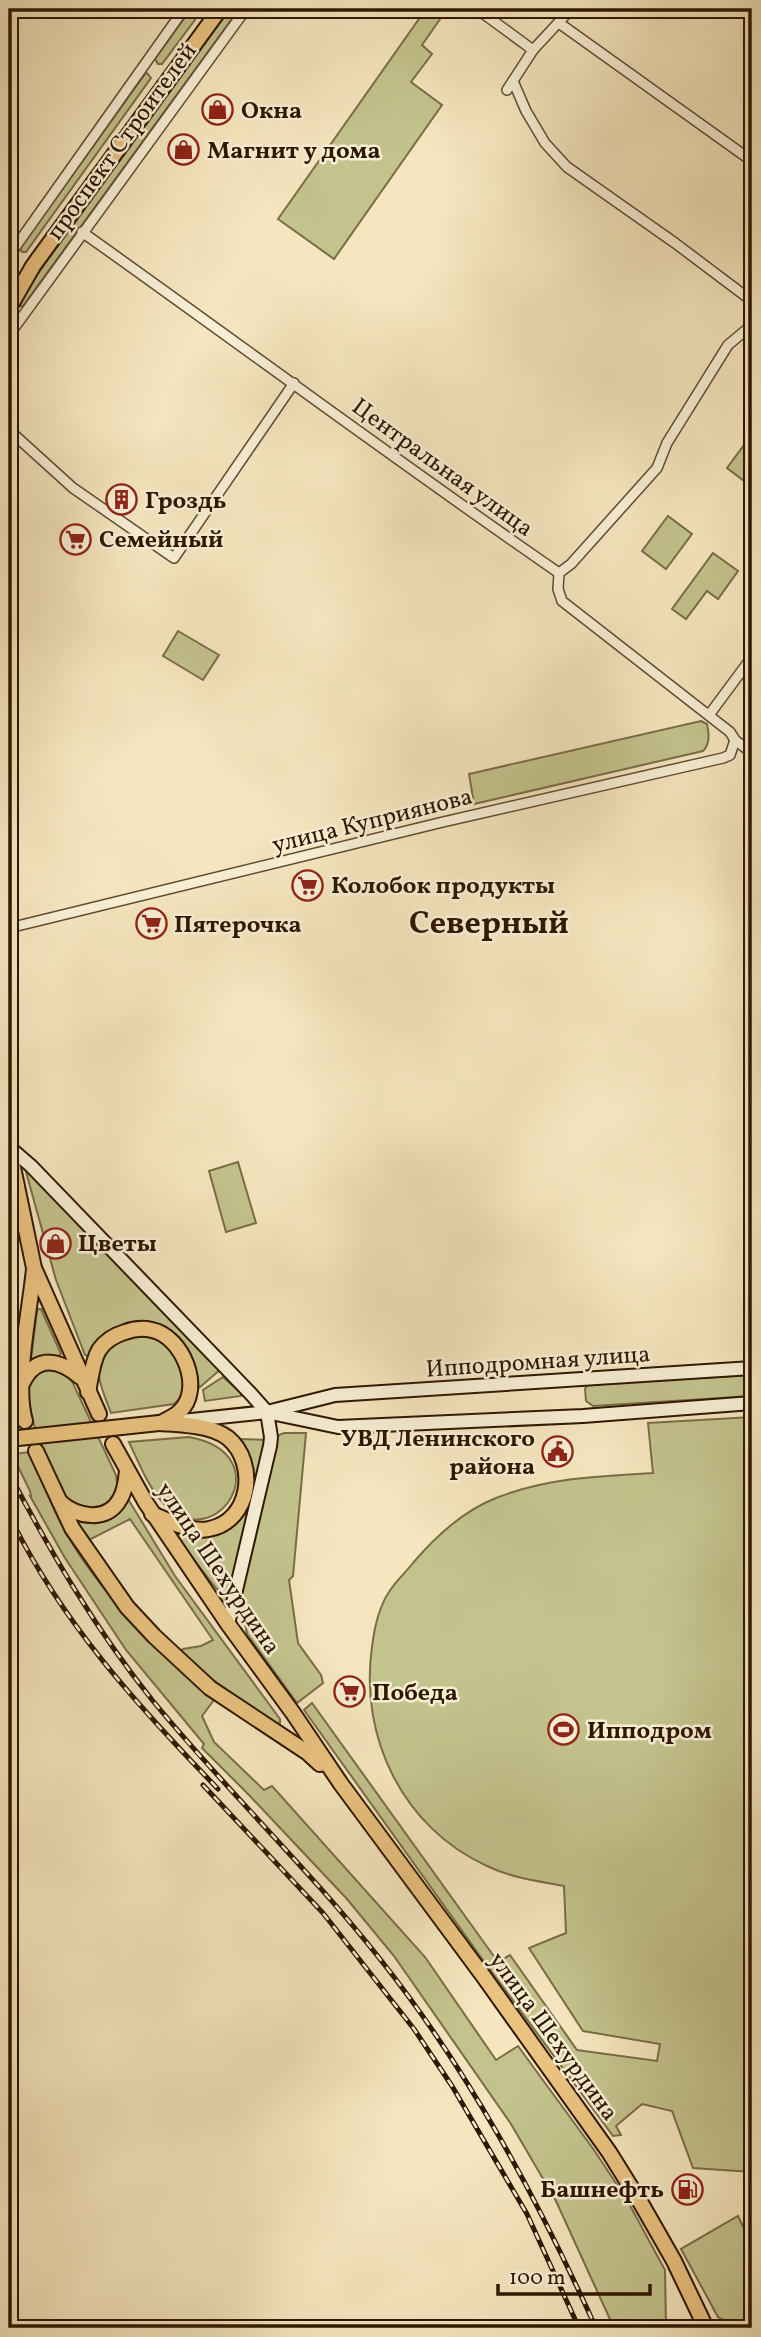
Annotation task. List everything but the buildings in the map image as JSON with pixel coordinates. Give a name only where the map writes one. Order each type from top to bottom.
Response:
[{"type":"main road","name":"проспект Строителей","points":[[9,308],[33,266],[220,9]]},
{"type":"main road","name":"проспект Строителей","points":[[9,290],[33,266]]},
{"type":"main road","points":[[9,1147],[34,1268],[99,1414]]},
{"type":"main road","points":[[25,1421],[21,1384],[34,1268]]},
{"type":"main road","points":[[85,1385],[95,1358],[114,1336],[136,1329],[157,1332],[178,1349],[191,1376],[192,1387],[186,1404],[179,1413],[159,1423]]},
{"type":"main road","points":[[21,1384],[26,1374],[47,1362],[63,1366],[85,1385]]},
{"type":"main road","points":[[9,1439],[159,1423],[184,1424],[228,1438],[242,1457],[247,1488],[237,1511],[209,1530],[187,1528],[152,1514]]},
{"type":"main road","name":"улица Шехурдина","points":[[113,1444],[152,1514],[228,1624],[609,2152],[658,2232],[706,2328]]},
{"type":"main road","name":"улица Шехурдина","points":[[36,1451],[57,1499],[85,1548],[127,1607],[210,1688],[308,1753],[341,1784]]},
{"type":"main road","points":[[57,1499],[69,1510],[83,1516],[103,1513],[118,1502],[125,1486],[127,1471]]},
{"type":"main road","points":[[273,1730],[285,1730],[290,1725],[289,1707]]},
{"type":"street","name":"проспект Строителей","points":[[9,256],[184,9]]},
{"type":"street","name":"проспект Строителей","points":[[9,335],[246,9]]},
{"type":"street","points":[[477,9],[533,50]]},
{"type":"street","points":[[506,90],[533,50],[571,9]]},
{"type":"street","points":[[559,23],[752,161]]},
{"type":"street","points":[[513,81],[526,111],[545,142],[567,167],[676,243],[752,301]]},
{"type":"street","name":"Центральная улица","points":[[82,232],[431,485],[559,573]]},
{"type":"street","points":[[752,325],[728,345],[667,443],[657,468],[571,564],[559,573],[558,589],[562,601],[709,715],[752,753]]},
{"type":"street","points":[[9,430],[74,488],[174,558],[293,383]]},
{"type":"street","points":[[709,715],[752,657]]},
{"type":"street","name":"улица Куприянова","points":[[9,928],[443,822],[723,758],[730,755],[735,740]]},
{"type":"street","points":[[9,1147],[31,1166],[267,1412],[270,1446],[228,1624]]},
{"type":"street","name":"Ипподромная улица","points":[[267,1412],[327,1396],[752,1368]]},
{"type":"street","points":[[159,1423],[267,1412],[338,1427],[583,1416],[752,1403]]},
{"type":"shaded area","points":[[191,9],[203,9],[162,64],[158,64],[155,59]]},
{"type":"shaded area","points":[[230,9],[239,9],[23,306],[19,306],[18,302],[44,265]]},
{"type":"shaded area","points":[[426,9],[441,9],[445,12],[422,45],[432,54],[411,82],[442,105],[334,259],[278,219]]},
{"type":"shaded area","points":[[147,73],[151,78],[26,252],[22,252],[20,248]]},
{"type":"shaded area","points":[[752,434],[752,487],[727,468]]},
{"type":"shaded area","points":[[668,516],[692,534],[666,569],[642,551]]},
{"type":"shaded area","points":[[713,553],[738,571],[718,599],[707,591],[686,619],[672,609]]},
{"type":"shaded area","points":[[178,631],[219,655],[203,680],[163,656]]},
{"type":"shaded area","points":[[701,721],[707,724],[708,734],[707,745],[703,751],[474,804],[469,774]]},
{"type":"shaded area","points":[[238,1162],[256,1223],[226,1232],[209,1171]]},
{"type":"shaded area","points":[[29,1168],[221,1369],[199,1388],[196,1375],[152,1324],[85,1355],[56,1280],[26,1172]]},
{"type":"shaded area","points":[[39,1309],[61,1354],[59,1356],[31,1359]]},
{"type":"shaded area","points":[[136,1334],[156,1339],[169,1348],[179,1363],[184,1381],[183,1389],[174,1404],[111,1413],[101,1385],[99,1364],[109,1348]]},
{"type":"shaded area","points":[[46,1367],[71,1379],[116,1475],[118,1490],[105,1507],[87,1508],[70,1501],[63,1494],[48,1465],[30,1411],[28,1396],[31,1380]]},
{"type":"shaded area","points":[[752,1375],[752,1396],[593,1406],[586,1401],[585,1389],[588,1384]]},
{"type":"shaded area","points":[[223,1377],[241,1396],[205,1401],[203,1390]]},
{"type":"shaded area","name":"Ипподром","points":[[752,1417],[752,2172],[693,2168],[672,2111],[642,2104],[616,2126],[621,2135],[613,2136],[304,1710],[312,1703],[498,1962],[510,1955],[577,2050],[657,2061],[660,2044],[583,2031],[529,1948],[566,1933],[564,1886],[515,1876],[487,1866],[457,1849],[432,1828],[410,1804],[393,1776],[381,1746],[373,1714],[370,1681],[373,1640],[382,1605],[394,1585],[440,1534],[472,1510],[496,1498],[534,1486],[593,1477],[653,1473],[648,1423]]},
{"type":"shaded area","points":[[284,1433],[306,1433],[293,1576],[289,1580],[298,1643],[321,1675],[323,1683],[297,1703],[247,1634],[241,1601],[243,1574],[275,1439]]},
{"type":"shaded area","points":[[189,1437],[217,1447],[232,1462],[236,1480],[231,1497],[220,1511],[203,1519],[184,1517],[164,1504],[149,1482],[129,1442]]},
{"type":"shaded area","points":[[238,1439],[268,1440],[225,1606],[218,1597],[219,1592],[174,1534],[201,1537],[211,1535],[227,1528],[247,1508],[251,1495],[251,1468]]},
{"type":"shaded area","points":[[30,1452],[61,1523],[103,1588],[138,1627],[214,1700],[202,1716],[214,1742],[264,1790],[272,1786],[425,1957],[496,2060],[518,2046],[594,2150],[627,2200],[665,2270],[666,2328],[614,2328],[556,2201],[511,2124],[394,1956],[347,1899],[202,1748],[204,1744],[126,1650],[65,1558],[30,1496],[12,1454]]},
{"type":"shaded area","points":[[128,1499],[175,1576],[280,1719],[280,1723],[276,1724],[226,1691],[181,1652],[183,1649],[201,1646],[213,1640],[130,1519],[87,1541],[73,1519],[89,1522],[104,1519],[117,1511]]},
{"type":"shaded area","points":[[738,2216],[752,2245],[752,2328],[737,2328],[718,2317],[681,2249]]},
{"type":"railway","points":[[9,1473],[75,1590],[132,1674],[209,1766],[353,1926],[443,2046],[525,2184],[596,2328]]},
{"type":"railway","points":[[9,1515],[52,1591],[77,1627],[130,1694],[218,1789]]},
{"type":"railway","points":[[203,1785],[323,1913],[414,2029],[452,2086],[527,2214],[579,2328]]},
{"type":"place","name":"Окна","points":[[218,110]]},
{"type":"place","name":"Магнит у дома","points":[[184,150]]},
{"type":"place","name":"Гроздь","points":[[122,500]]},
{"type":"place","name":"Семейный","points":[[76,539]]},
{"type":"place","name":"Колобок продукты","points":[[308,885]]},
{"type":"place","name":"Пятерочка","points":[[151,924]]},
{"type":"place","name":"Цветы","points":[[55,1243]]},
{"type":"place","name":"УВД Ленинского района","points":[[558,1452]]},
{"type":"place","name":"Победа","points":[[349,1692]]},
{"type":"place","name":"Ипподром","points":[[564,1730]]},
{"type":"place","name":"Башнефть","points":[[687,2189]]},
{"type":"district","name":"Северный","points":[[489,922]]}]
